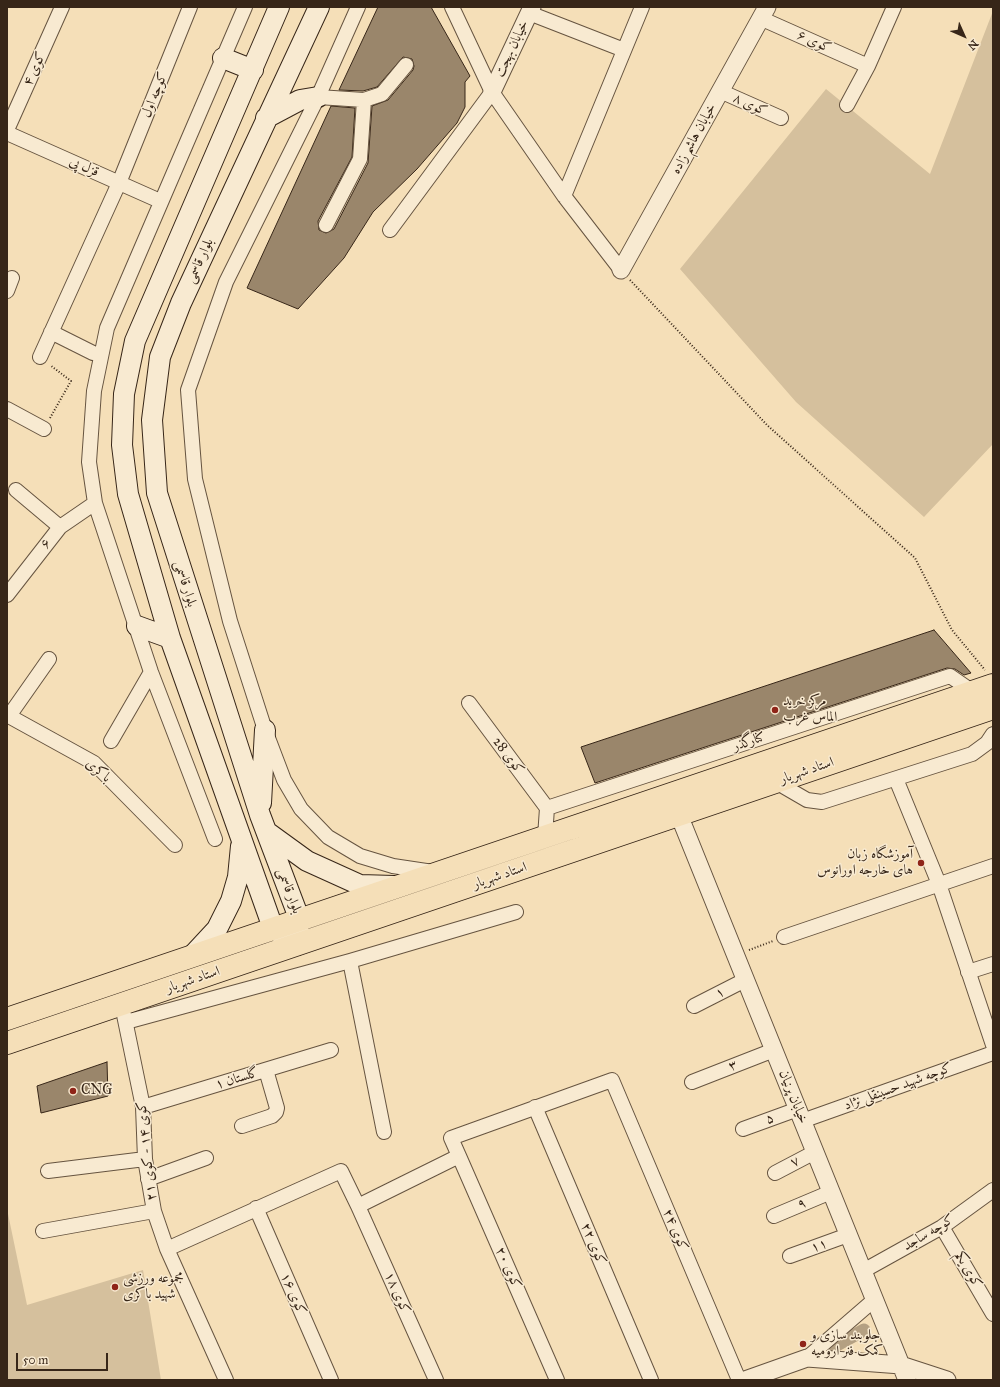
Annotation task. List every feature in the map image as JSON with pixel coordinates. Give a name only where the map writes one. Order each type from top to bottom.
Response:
[{"type":"main road","name":"بلوار قاسمی","points":[[279,7],[135,341],[124,394],[122,445],[128,494],[170,638],[273,928],[296,945]]},
{"type":"main road","name":"بلوار قاسمی","points":[[296,945],[299,918],[264,824],[157,493],[152,420],[160,357],[181,304],[266,118],[319,7]]},
{"type":"main road","points":[[223,58],[253,70]]},
{"type":"main road","points":[[266,118],[300,100],[318,97]]},
{"type":"main road","points":[[137,626],[170,638]]},
{"type":"main road","name":"استاد شهریار","points":[[7,1019],[191,957],[299,918],[437,873],[948,700],[985,683]]},
{"type":"main road","points":[[948,700],[955,721]]},
{"type":"main road","name":"استاد شهریار","points":[[7,1043],[124,1013],[296,945],[993,708]]},
{"type":"main road","points":[[265,730],[264,824],[307,861],[360,885],[398,886]]},
{"type":"main road","points":[[191,957],[217,930],[230,901],[238,876],[241,840]]},
{"type":"street","name":"کوی ۴","points":[[7,130],[62,7]]},
{"type":"street","name":"کوچه اول","points":[[40,357],[119,183],[190,7]]},
{"type":"street","points":[[215,839],[151,672],[95,503],[89,462],[94,391],[107,328],[160,201],[245,7]]},
{"type":"street","points":[[358,7],[318,97],[226,282],[188,390],[195,479],[230,621],[265,730],[284,780],[301,809],[328,837],[360,856],[393,866],[437,873]]},
{"type":"street","points":[[452,7],[492,92],[564,196],[621,270]]},
{"type":"street","points":[[564,196],[642,7]]},
{"type":"street","points":[[847,105],[868,66],[894,7]]},
{"type":"street","points":[[530,10],[624,50]]},
{"type":"street","name":"خیابان بهجت","points":[[492,92],[530,10]]},
{"type":"street","name":"کوی ۶","points":[[764,12],[868,66]]},
{"type":"street","name":"خیابان هاشم زاده","points":[[621,270],[764,12]]},
{"type":"street","points":[[318,97],[364,100],[382,94],[406,65]]},
{"type":"street","name":"کوی ۸","points":[[720,91],[780,118]]},
{"type":"street","points":[[390,230],[492,92]]},
{"type":"street","points":[[326,225],[360,158],[364,100]]},
{"type":"street","name":"قزل پی","points":[[7,133],[160,201]]},
{"type":"street","points":[[51,332],[93,353]]},
{"type":"street","points":[[7,409],[44,429]]},
{"type":"street","points":[[16,490],[60,527]]},
{"type":"street","name":"۶","points":[[8,593],[60,527],[95,503]]},
{"type":"street","points":[[8,716],[49,659]]},
{"type":"street","points":[[111,741],[151,672]]},
{"type":"street","name":"کنارگذر","points":[[547,808],[950,676],[985,683]]},
{"type":"street","name":"کوی 28","points":[[469,703],[547,808]]},
{"type":"street","name":"باکری","points":[[8,716],[94,764],[175,845]]},
{"type":"street","points":[[776,782],[807,800],[822,802],[972,754],[987,743],[993,734]]},
{"type":"street","points":[[896,779],[939,884],[993,1045]]},
{"type":"street","points":[[544,837],[547,808]]},
{"type":"street","name":"خیابان پرنیان","points":[[679,815],[904,1372]]},
{"type":"street","points":[[784,937],[993,866]]},
{"type":"street","points":[[124,1013],[350,961],[516,912]]},
{"type":"street","points":[[350,961],[384,1132]]},
{"type":"street","points":[[968,972],[993,964]]},
{"type":"street","name":"۱","points":[[694,1006],[745,980]]},
{"type":"street","name":"کوی ۱۴ - کوی ۲۱","points":[[124,1013],[143,1107],[145,1159],[154,1211],[167,1249],[226,1380]]},
{"type":"street","name":"۱ گلستان","points":[[143,1107],[332,1050]]},
{"type":"street","name":"۳","points":[[692,1082],[774,1050]]},
{"type":"street","name":"کوچه شهید حسینقلی نژاد","points":[[800,1115],[993,1053]]},
{"type":"street","points":[[242,1126],[272,1116],[276,1112],[277,1108],[266,1070]]},
{"type":"street","name":"کوی ۲۴","points":[[535,1107],[612,1080],[739,1380]]},
{"type":"street","name":"کوی ۲۰","points":[[535,1107],[451,1138],[557,1380]]},
{"type":"street","name":"کوی ۲۲","points":[[535,1107],[651,1380]]},
{"type":"street","name":"۵","points":[[742,1129],[800,1115]]},
{"type":"street","name":"۷","points":[[775,1173],[815,1152]]},
{"type":"street","points":[[358,1206],[459,1156]]},
{"type":"street","points":[[148,1179],[206,1158]]},
{"type":"street","points":[[48,1170],[145,1159]]},
{"type":"street","name":"کوی ۱۸","points":[[256,1208],[341,1171],[436,1380]]},
{"type":"street","name":"کوچه ساجد","points":[[863,1271],[942,1227],[993,1190]]},
{"type":"street","name":"۹","points":[[774,1216],[831,1192]]},
{"type":"street","points":[[167,1249],[256,1208]]},
{"type":"street","name":"کوی ۱۶","points":[[256,1208],[331,1380]]},
{"type":"street","points":[[43,1231],[154,1211]]},
{"type":"street","name":"کوی یکم","points":[[942,1227],[993,1314]]},
{"type":"street","name":"۱۱","points":[[790,1256],[848,1235]]},
{"type":"street","points":[[745,1380],[807,1358],[874,1300]]},
{"type":"street","points":[[807,1358],[904,1372],[947,1380]]},
{"type":"path","points":[[621,270],[767,426],[915,558],[952,630],[985,683]]},
{"type":"path","points":[[40,357],[71,381],[44,429]]},
{"type":"path","points":[[735,955],[784,937]]},
{"type":"shaded area","points":[[993,11],[993,444],[924,517],[796,402],[680,269],[826,89],[930,174]]},
{"type":"shaded area","name":"مجموعه ورزشی شهید باکری","points":[[7,1209],[27,1305],[143,1270],[161,1380],[7,1380]]},
{"type":"building","points":[[378,7],[431,7],[470,76],[465,82],[465,107],[457,123],[417,169],[373,212],[344,258],[298,309],[247,288],[331,106],[355,108],[352,157],[318,221],[319,230],[326,233],[334,229],[368,163],[372,106],[388,100],[413,70],[414,66],[412,59],[403,57],[377,87],[363,91],[339,90]]},
{"type":"building","name":"مرکز خرید الماس غرب","points":[[934,630],[971,673],[964,675],[955,669],[947,668],[595,783],[581,747]]},
{"type":"building","name":"CNG","points":[[107,1062],[108,1096],[41,1113],[37,1086]]},
{"type":"waterway","points":[[824,1352],[864,1330]]},
{"type":"place","name":"مرکز خرید الماس غرب","points":[[775,710]]},
{"type":"place","name":"آموزشگاه زبان های خارجه اورانوس","points":[[921,863]]},
{"type":"place","name":"CNG","points":[[73,1091]]},
{"type":"place","name":"مجموعه ورزشی شهید باکری","points":[[115,1287]]},
{"type":"place","name":"جلوبند سازی و کمک فنر ارومیه","points":[[803,1344]]}]
